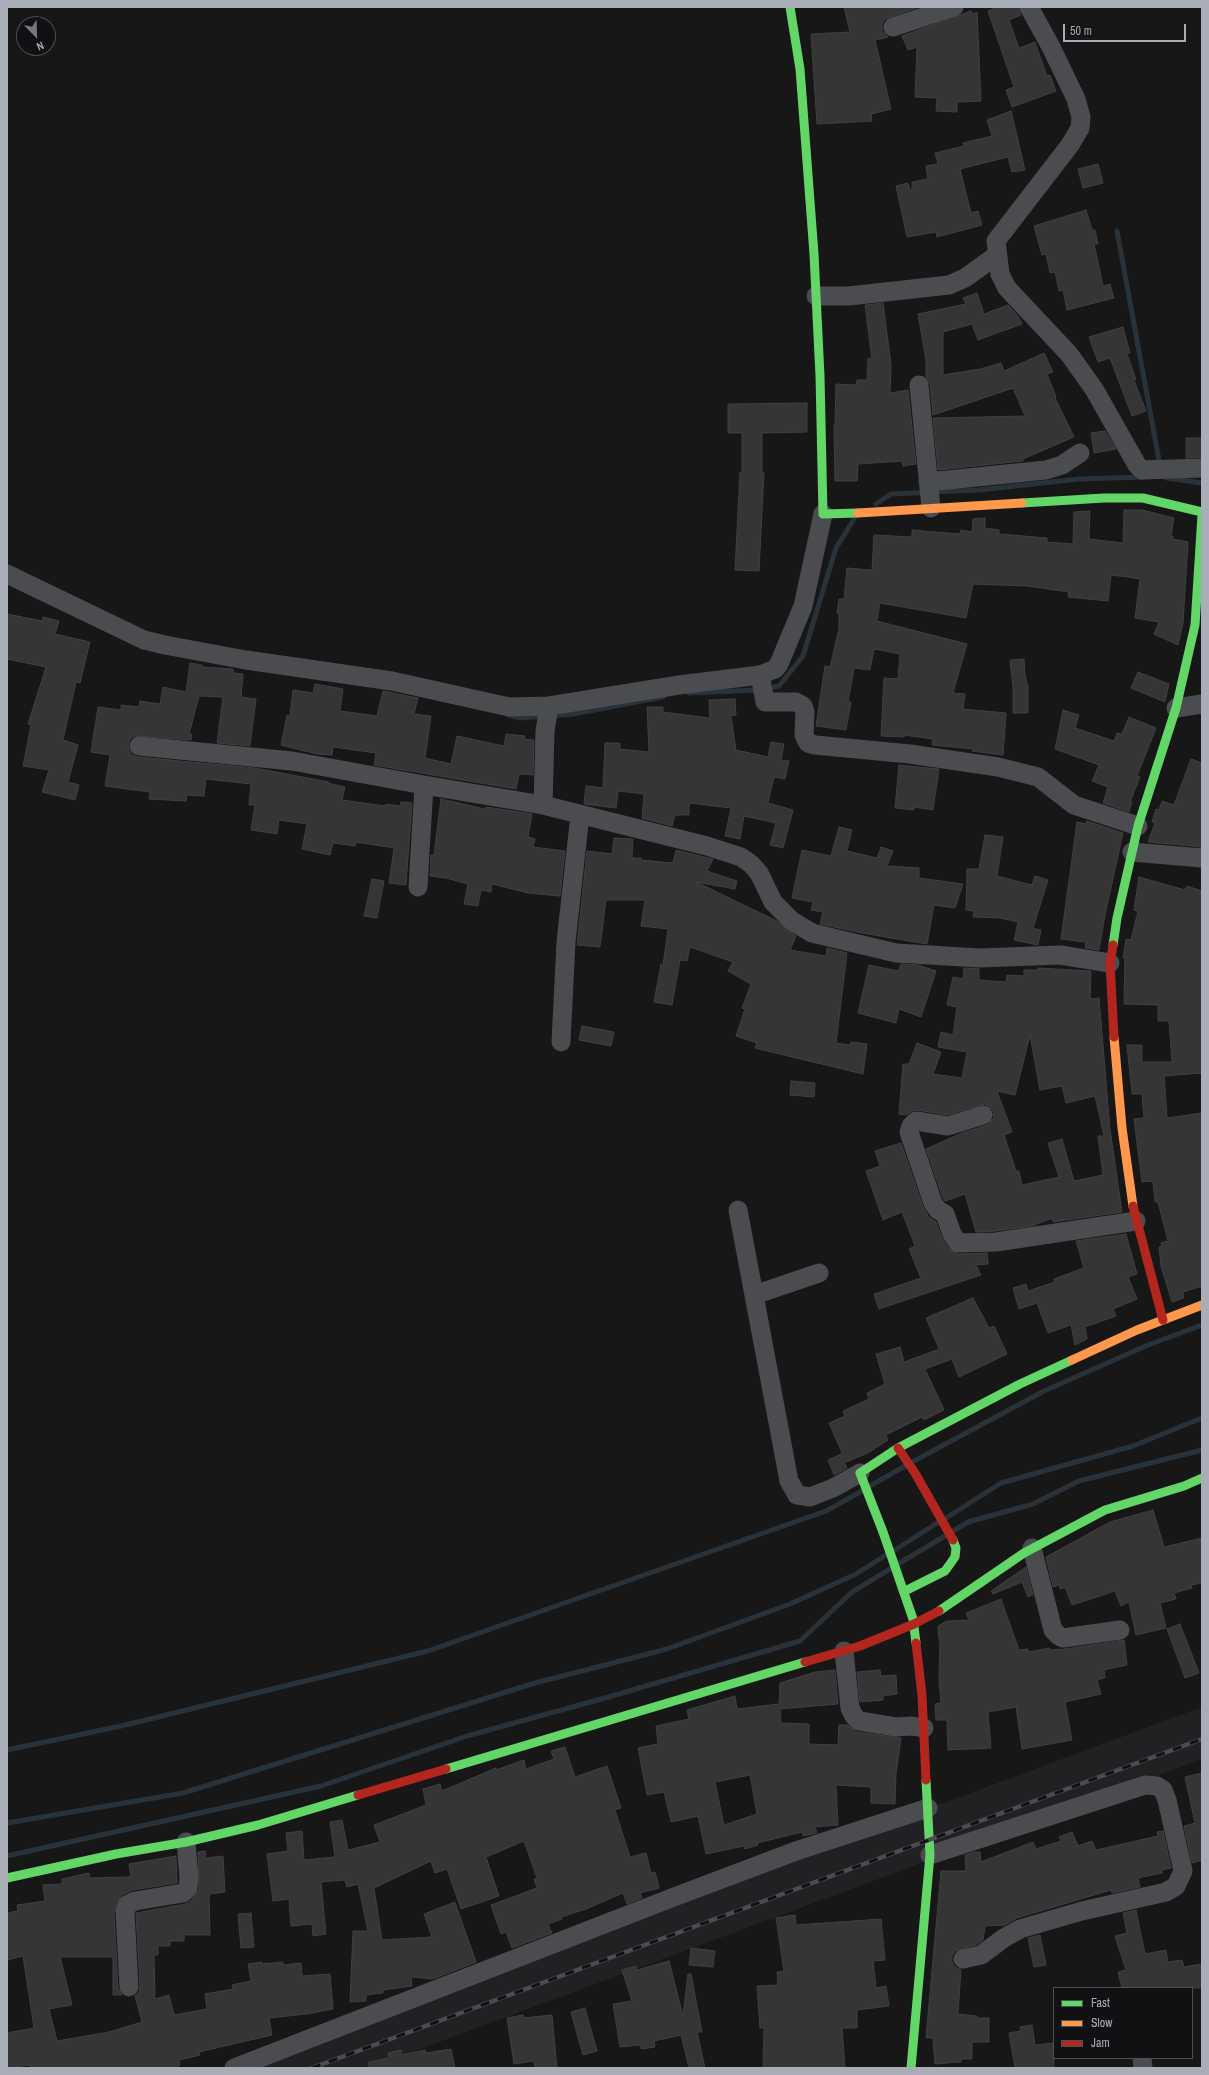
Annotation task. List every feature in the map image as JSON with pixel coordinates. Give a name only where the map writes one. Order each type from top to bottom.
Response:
[{"type":"street","points":[[761,686],[770,672],[779,664],[802,606],[830,513],[800,69],[790,7]]},
{"type":"street","points":[[893,27],[954,7]]},
{"type":"street","points":[[1029,7],[1051,47],[1076,99],[1081,117],[1080,128],[1070,145],[996,241],[1000,274],[1007,288],[1069,354],[1094,390],[1121,439],[1147,479],[1202,512]]},
{"type":"street","points":[[816,296],[849,296],[949,285],[965,278],[997,255]]},
{"type":"street","points":[[919,385],[929,493]]},
{"type":"street","points":[[830,513],[867,513],[929,493],[1046,470],[1062,465],[1080,453]]},
{"type":"street","points":[[929,493],[1096,498],[1147,479],[1202,468]]},
{"type":"street","points":[[1162,1320],[1136,1221],[1122,1128],[1112,1016],[1110,963],[1117,918],[1138,826],[1176,708],[1195,625],[1202,515]]},
{"type":"street","points":[[7,574],[144,640],[246,660],[392,681],[547,717],[679,684],[761,686]]},
{"type":"street","points":[[761,686],[768,703],[785,701],[800,703],[805,712],[804,735],[808,743],[815,746],[910,754],[1005,769],[1038,777],[1074,805],[1138,826]]},
{"type":"street","points":[[1176,708],[1202,704]]},
{"type":"street","points":[[543,805],[547,717]]},
{"type":"street","points":[[139,746],[292,761],[543,805],[706,846],[741,857],[751,864],[759,873],[773,902],[792,921],[812,933],[896,953],[979,958],[1060,955],[1110,963]]},
{"type":"street","points":[[418,888],[424,785]]},
{"type":"street","points":[[561,1042],[566,942],[580,814]]},
{"type":"street","points":[[1132,852],[1202,858]]},
{"type":"street","points":[[983,1115],[948,1126],[916,1121],[911,1126],[909,1132],[933,1203],[938,1210],[945,1214],[952,1234],[958,1243],[996,1242],[1136,1221]]},
{"type":"street","points":[[738,1210],[789,1481],[797,1495],[810,1498],[862,1478],[898,1448],[1020,1384],[1162,1320],[1202,1305]]},
{"type":"street","points":[[754,1295],[819,1273]]},
{"type":"street","points":[[898,1448],[951,1536],[956,1548],[955,1556],[945,1571],[905,1591]]},
{"type":"street","points":[[862,1478],[905,1591],[913,1622],[922,1696],[910,1727],[928,1808],[930,1855],[911,2068]]},
{"type":"street","points":[[7,1878],[116,1854],[186,1842],[258,1825],[860,1646],[949,1606],[1032,1548],[1105,1510],[1184,1486],[1202,1478]]},
{"type":"street","points":[[1032,1548],[1053,1630],[1059,1636],[1063,1638],[1120,1630]]},
{"type":"street","points":[[844,1651],[850,1708],[854,1716],[859,1721],[910,1727]]},
{"type":"street","points":[[930,1855],[1145,1786],[1157,1786],[1163,1790],[1167,1800],[1183,1871],[1176,1886],[1166,1892],[1082,1911],[1020,1929],[1004,1938],[981,1955],[963,1959]]},
{"type":"street","points":[[234,2068],[796,1851],[928,1808]]},
{"type":"street","points":[[129,1987],[125,1911],[127,1905],[135,1900],[183,1893],[188,1888],[186,1842]]},
{"type":"shaded area","points":[[1202,1707],[1202,1759],[369,2068],[230,2068]]},
{"type":"building","points":[[844,7],[919,7],[885,19],[882,24],[882,30],[888,37],[875,40],[891,109],[871,114],[872,121],[817,124],[811,34],[850,32]]},
{"type":"building","points":[[998,7],[1018,7],[1021,15],[1009,20],[1019,48],[1035,42],[1047,76],[1050,75],[1056,91],[1012,107],[1006,90],[1014,87],[988,11]]},
{"type":"building","points":[[971,11],[973,14],[977,12],[981,101],[957,102],[957,112],[936,111],[937,98],[915,97],[917,47],[908,50],[902,36]]},
{"type":"building","points":[[1011,111],[1025,170],[1012,172],[1008,157],[960,169],[971,213],[978,211],[982,225],[937,237],[936,232],[907,237],[896,186],[908,183],[910,190],[912,190],[912,182],[928,179],[926,166],[938,164],[935,153],[964,146],[963,143],[992,136],[987,120]]},
{"type":"building","points":[[1098,164],[1103,183],[1083,188],[1078,169]]},
{"type":"building","points":[[1086,210],[1092,230],[1095,230],[1098,244],[1094,244],[1103,286],[1110,284],[1114,298],[1067,310],[1063,290],[1059,291],[1055,272],[1050,273],[1046,254],[1042,255],[1034,226]]},
{"type":"building","points":[[977,293],[984,314],[1008,305],[1018,316],[1022,324],[978,340],[972,324],[943,332],[943,375],[980,369],[1001,363],[1004,371],[1044,353],[1053,372],[1047,374],[1056,397],[1055,398],[1074,437],[1023,459],[1023,461],[938,470],[933,418],[1025,416],[1013,388],[933,415],[930,384],[926,377],[926,360],[918,314],[966,304],[963,298]]},
{"type":"building","points":[[883,303],[891,365],[890,393],[908,390],[916,464],[903,466],[902,461],[858,464],[857,481],[835,481],[834,425],[836,384],[856,385],[857,380],[867,380],[868,358],[872,359],[865,305]]},
{"type":"building","points":[[1123,327],[1130,353],[1127,354],[1136,379],[1134,380],[1146,411],[1132,416],[1110,358],[1098,362],[1089,337]]},
{"type":"building","points":[[807,403],[807,432],[762,433],[762,473],[764,473],[759,571],[735,570],[740,472],[742,473],[742,433],[728,433],[728,404]]},
{"type":"building","points":[[1105,431],[1116,449],[1094,453],[1091,433]]},
{"type":"building","points":[[1186,438],[1202,438],[1202,457],[1186,458]]},
{"type":"building","points":[[1124,510],[1142,510],[1174,518],[1171,536],[1173,536],[1173,539],[1188,542],[1183,623],[1178,645],[1154,634],[1159,622],[1135,618],[1140,579],[1128,577],[1111,575],[1108,601],[1068,597],[1069,592],[1027,586],[973,584],[966,618],[880,603],[877,621],[967,644],[953,693],[965,694],[963,709],[1006,713],[1003,755],[972,751],[973,749],[932,745],[933,739],[904,735],[904,737],[881,736],[884,678],[898,679],[900,654],[874,649],[870,670],[854,668],[848,702],[851,702],[846,730],[816,726],[825,666],[830,667],[839,629],[839,613],[837,613],[839,599],[844,599],[847,568],[872,570],[874,535],[912,537],[912,530],[960,534],[961,530],[972,532],[973,519],[985,518],[985,528],[999,530],[999,534],[1047,538],[1047,542],[1073,544],[1074,512],[1090,511],[1089,539],[1123,543]]},
{"type":"building","points":[[7,614],[42,621],[43,617],[59,621],[55,634],[90,642],[80,683],[76,682],[63,740],[78,745],[68,782],[79,785],[75,800],[42,792],[49,770],[23,766],[31,725],[28,724],[46,667],[7,659]]},
{"type":"building","points":[[1024,659],[1025,674],[1028,685],[1028,713],[1013,713],[1013,688],[1010,660]]},
{"type":"building","points":[[190,663],[202,665],[202,667],[233,669],[233,673],[243,674],[241,697],[256,699],[250,746],[217,743],[223,697],[199,696],[189,734],[192,734],[191,740],[135,736],[130,739],[128,745],[132,755],[138,757],[255,768],[329,782],[328,783],[345,787],[342,800],[385,806],[386,804],[400,806],[401,802],[412,803],[406,885],[389,883],[394,848],[356,842],[355,846],[333,843],[330,855],[302,849],[307,824],[279,820],[277,834],[251,830],[255,805],[249,805],[251,784],[206,779],[204,796],[187,795],[186,801],[149,799],[150,792],[105,786],[110,755],[91,752],[98,707],[121,710],[121,705],[139,707],[140,701],[160,704],[163,687],[186,692]]},
{"type":"building","points":[[1138,672],[1169,684],[1165,702],[1131,688]]},
{"type":"building","points":[[315,684],[343,689],[340,711],[377,716],[383,691],[418,698],[414,714],[431,716],[425,758],[451,764],[457,736],[504,746],[506,734],[525,736],[524,739],[534,740],[533,775],[519,774],[516,789],[374,765],[376,753],[333,747],[332,755],[317,754],[281,745],[287,715],[290,716],[293,690],[313,693]]},
{"type":"building","points":[[735,699],[736,715],[731,716],[736,750],[768,757],[771,742],[784,744],[781,760],[789,761],[785,779],[774,777],[768,803],[793,810],[783,848],[770,845],[776,823],[744,816],[740,839],[725,836],[731,808],[689,803],[689,815],[675,815],[672,826],[642,818],[644,794],[618,791],[616,808],[584,804],[586,786],[603,788],[605,743],[620,743],[620,749],[649,752],[647,707],[663,707],[663,712],[710,718],[709,700]]},
{"type":"building","points":[[1063,710],[1079,715],[1075,728],[1114,741],[1117,733],[1122,734],[1129,717],[1156,728],[1137,776],[1140,777],[1130,802],[1132,802],[1129,812],[1103,803],[1108,787],[1092,781],[1099,765],[1055,749]]},
{"type":"building","points":[[1191,759],[1202,763],[1202,847],[1148,842],[1155,823],[1152,822],[1156,809],[1159,810],[1162,801],[1174,805]]},
{"type":"building","points":[[899,765],[939,769],[933,810],[914,807],[914,810],[895,808]]},
{"type":"building","points":[[441,799],[485,809],[486,807],[532,814],[528,837],[535,839],[533,847],[565,851],[560,896],[528,893],[492,884],[491,892],[481,890],[478,906],[464,904],[468,884],[446,878],[430,876],[431,855],[434,855]]},
{"type":"building","points":[[1087,821],[1123,833],[1099,950],[1085,948],[1086,942],[1061,939],[1077,822],[1086,824]]},
{"type":"building","points":[[839,827],[852,830],[847,851],[877,858],[881,847],[893,851],[887,866],[919,868],[919,878],[963,884],[955,908],[934,905],[927,944],[820,924],[823,912],[811,910],[813,902],[792,898],[802,850],[831,856]]},
{"type":"building","points":[[985,835],[1003,837],[997,876],[1032,885],[1035,876],[1048,880],[1033,928],[1041,930],[1038,945],[1014,940],[1018,922],[1000,918],[973,917],[974,911],[966,910],[967,869],[979,869]]},
{"type":"building","points":[[614,838],[633,839],[632,858],[641,858],[641,860],[673,863],[676,850],[713,859],[707,871],[737,881],[735,889],[696,882],[777,921],[796,936],[790,950],[826,956],[827,948],[847,953],[836,1043],[850,1045],[851,1042],[867,1044],[863,1074],[755,1048],[757,1043],[736,1036],[745,1009],[742,1008],[751,984],[728,971],[733,962],[690,947],[687,961],[680,960],[672,1005],[654,1002],[661,964],[663,965],[668,929],[641,926],[645,900],[606,900],[600,947],[577,945],[587,851],[612,854]]},
{"type":"building","points":[[1139,877],[1185,890],[1187,886],[1202,891],[1202,1073],[1164,1076],[1167,1118],[1202,1113],[1202,1286],[1183,1292],[1184,1298],[1172,1302],[1161,1266],[1159,1247],[1162,1246],[1161,1243],[1168,1241],[1158,1202],[1155,1202],[1153,1181],[1142,1182],[1134,1119],[1144,1118],[1142,1094],[1132,1094],[1127,1045],[1142,1045],[1142,1062],[1172,1062],[1169,1021],[1158,1021],[1158,1005],[1124,1004],[1125,958],[1123,958],[1126,939],[1131,940],[1138,911],[1134,910]]},
{"type":"building","points":[[372,879],[384,881],[377,918],[364,916]]},
{"type":"building","points":[[901,964],[918,965],[936,971],[921,1017],[899,1009],[896,1023],[858,1013],[869,965],[898,971]]},
{"type":"building","points":[[964,968],[979,969],[979,980],[1006,982],[1007,975],[1024,976],[1024,970],[1038,970],[1038,968],[1091,971],[1090,999],[1099,998],[1110,1129],[1122,1212],[1053,1222],[1052,1218],[1032,1226],[976,1232],[965,1194],[945,1201],[926,1149],[962,1133],[987,1125],[994,1118],[993,1111],[985,1104],[947,1115],[917,1110],[906,1115],[899,1114],[903,1064],[909,1064],[917,1043],[941,1052],[933,1074],[962,1078],[967,1052],[938,1047],[941,1032],[953,1035],[957,1007],[947,1005],[953,977],[963,979]],"holes":[[[1030,1035],[1040,1090],[1062,1086],[1066,1103],[1095,1096],[1104,1136],[1098,1136],[1103,1175],[1074,1181],[1062,1139],[1048,1143],[1059,1177],[1022,1185],[1019,1171],[1016,1171],[1004,1135],[1012,1132],[997,1091],[1015,1095]]]},
{"type":"building","points":[[582,1026],[614,1032],[611,1046],[579,1040]]},
{"type":"building","points":[[791,1081],[815,1083],[814,1097],[790,1095]]},
{"type":"building","points":[[901,1143],[923,1207],[929,1217],[936,1222],[942,1238],[949,1249],[958,1254],[987,1253],[988,1264],[976,1265],[981,1275],[879,1309],[874,1294],[921,1278],[909,1249],[915,1246],[902,1212],[883,1220],[866,1171],[880,1166],[875,1151]]},
{"type":"building","points":[[1126,1234],[1137,1274],[1128,1277],[1137,1299],[1113,1309],[1116,1316],[1085,1327],[1087,1339],[1075,1345],[1071,1325],[1048,1333],[1037,1303],[1019,1309],[1013,1288],[1026,1284],[1028,1291],[1055,1282],[1054,1279],[1084,1268],[1076,1241]]},
{"type":"building","points":[[973,1298],[989,1328],[994,1326],[1007,1354],[959,1377],[952,1359],[925,1369],[944,1410],[924,1420],[922,1417],[886,1435],[888,1440],[868,1453],[846,1462],[829,1423],[845,1416],[843,1411],[869,1399],[867,1393],[885,1384],[876,1354],[900,1347],[904,1362],[939,1349],[926,1318]]},
{"type":"building","points":[[841,1454],[847,1468],[834,1475],[828,1460]]},
{"type":"building","points":[[1153,1510],[1164,1547],[1202,1538],[1202,1583],[1191,1585],[1192,1588],[1174,1593],[1176,1599],[1160,1603],[1166,1628],[1136,1635],[1129,1602],[1121,1606],[1115,1591],[1072,1605],[1065,1587],[1060,1589],[1059,1585],[1053,1587],[1046,1557],[1110,1522]]},
{"type":"building","points":[[1026,1567],[1033,1595],[1028,1597],[1022,1582],[993,1594],[991,1591]]},
{"type":"building","points":[[1001,1599],[1019,1650],[1028,1649],[1028,1652],[1049,1648],[1050,1650],[1065,1649],[1124,1640],[1127,1665],[1104,1670],[1105,1678],[1097,1680],[1101,1694],[1065,1702],[1072,1740],[1022,1749],[1016,1707],[988,1712],[991,1748],[948,1750],[947,1720],[936,1720],[935,1704],[941,1703],[939,1679],[940,1639],[938,1626],[947,1621],[969,1620],[966,1613]]},
{"type":"building","points":[[1180,1624],[1199,1673],[1185,1678],[1167,1629]]},
{"type":"building","points":[[835,1670],[838,1704],[780,1709],[781,1723],[809,1724],[809,1744],[838,1745],[839,1725],[848,1725],[857,1732],[901,1738],[896,1774],[895,1804],[871,1803],[871,1787],[836,1785],[838,1825],[815,1827],[817,1833],[803,1836],[802,1832],[757,1843],[758,1845],[745,1849],[744,1846],[706,1854],[698,1816],[671,1822],[664,1792],[647,1795],[638,1748],[658,1744],[656,1726],[689,1719],[687,1710],[735,1696],[737,1709],[779,1704],[780,1683],[815,1672]],"holes":[[[750,1775],[757,1814],[724,1825],[715,1782]]]},
{"type":"building","points":[[880,1670],[881,1676],[896,1675],[897,1694],[883,1696],[883,1700],[860,1702],[857,1672]]},
{"type":"building","points":[[565,1747],[575,1777],[607,1766],[621,1808],[615,1810],[630,1857],[646,1853],[651,1873],[655,1872],[659,1888],[640,1893],[642,1898],[627,1904],[623,1893],[586,1909],[561,1917],[562,1919],[548,1924],[552,1933],[512,1948],[506,1932],[501,1934],[491,1905],[537,1888],[534,1879],[537,1878],[524,1841],[486,1857],[499,1896],[461,1909],[447,1869],[435,1873],[431,1861],[374,1888],[382,1940],[432,1937],[424,1914],[455,1902],[476,1962],[433,1979],[411,1977],[412,1986],[383,1990],[383,1993],[366,1995],[366,2001],[350,2002],[353,1931],[368,1931],[358,1884],[347,1887],[345,1880],[321,1882],[326,1934],[313,1936],[312,1924],[291,1926],[289,1899],[273,1901],[267,1854],[288,1851],[286,1833],[302,1831],[304,1860],[335,1857],[330,1822],[342,1820],[348,1850],[380,1842],[374,1825],[426,1805],[423,1789],[440,1784],[442,1791],[496,1768],[496,1770],[524,1760],[526,1769],[554,1759],[551,1751]]},
{"type":"building","points":[[1202,1773],[1202,1860],[1192,1863],[1184,1826],[1195,1823],[1185,1777]]},
{"type":"building","points":[[1163,1831],[1171,1868],[1162,1870],[1162,1873],[1138,1878],[1140,1887],[1112,1893],[1111,1890],[1017,1918],[1005,1925],[985,1926],[983,1940],[976,1945],[955,1951],[952,1956],[952,1962],[955,1967],[961,1970],[958,2014],[977,2016],[977,2018],[989,2018],[989,2042],[972,2042],[972,2059],[961,2059],[961,2062],[935,2064],[933,2038],[926,2038],[941,1871],[966,1871],[965,1855],[974,1852],[980,1852],[981,1862],[1033,1842],[1036,1849],[1061,1841],[1059,1837],[1072,1832],[1078,1846],[1092,1841],[1096,1850],[1158,1836],[1157,1832]]},
{"type":"building","points":[[205,1851],[206,1858],[223,1856],[225,1892],[209,1894],[210,1935],[184,1935],[184,1941],[170,1941],[170,1946],[158,1946],[158,1955],[154,1955],[155,1999],[169,1995],[174,2015],[207,2009],[205,1994],[233,1989],[232,1985],[251,1981],[248,1964],[262,1962],[262,1964],[283,1962],[283,1965],[301,1963],[302,1976],[330,1974],[333,2009],[269,2018],[272,2035],[199,2052],[200,2055],[179,2060],[180,2065],[178,2068],[30,2068],[30,2065],[7,2068],[7,2033],[34,2028],[23,1956],[7,1960],[7,1913],[18,1911],[17,1905],[45,1901],[43,1885],[62,1884],[62,1879],[89,1873],[89,1878],[131,1877],[129,1864],[176,1856],[177,1883],[133,1890],[122,1895],[117,1902],[114,1912],[118,1988],[122,1995],[113,1995],[113,1957],[60,1957],[72,2005],[49,2009],[57,2041],[109,2032],[142,2022],[135,1996],[139,1992],[140,1986],[136,1913],[185,1904],[191,1901],[199,1889],[198,1852]]},
{"type":"building","points":[[1136,1910],[1145,1954],[1166,1950],[1168,1962],[1182,1960],[1184,1967],[1202,1964],[1202,1988],[1122,1987],[1118,1972],[1126,1970],[1115,1936],[1127,1933],[1123,1913]]},
{"type":"building","points":[[251,1913],[254,1947],[241,1948],[238,1914]]},
{"type":"building","points":[[795,1915],[796,1925],[881,1919],[885,1960],[873,1961],[876,1988],[886,1986],[889,2006],[857,2010],[857,2028],[842,2028],[845,2068],[763,2068],[764,2028],[760,2028],[757,1986],[778,1985],[777,1972],[784,1971],[776,1918]]},
{"type":"building","points":[[1040,1935],[1046,1965],[1034,1967],[1028,1938]]},
{"type":"building","points":[[691,1948],[715,1951],[713,1967],[689,1965]]},
{"type":"building","points":[[669,1961],[683,2016],[688,1974],[691,1974],[702,2032],[697,2032],[705,2068],[689,2068],[681,2035],[654,2041],[655,2047],[641,2049],[640,2045],[620,2047],[613,2004],[632,2001],[622,1970],[636,1966],[637,1970]]},
{"type":"building","points":[[585,2008],[597,2051],[583,2055],[571,2012]]},
{"type":"building","points":[[523,2015],[523,2018],[552,2015],[557,2068],[535,2068],[534,2061],[514,2064],[507,2018]]},
{"type":"building","points":[[1032,2025],[1035,2045],[1053,2043],[1054,2068],[1015,2068],[1009,2033],[1021,2031],[1020,2027]]},
{"type":"building","points":[[451,2049],[455,2068],[369,2068],[369,2062],[389,2058],[388,2053],[401,2050],[402,2055],[425,2050],[426,2053]]},
{"type":"waterway","points":[[1117,231],[1160,466]]},
{"type":"waterway","points":[[876,504],[891,494],[979,490],[1079,479],[1143,477]]},
{"type":"waterway","points":[[1167,478],[1202,483]]},
{"type":"waterway","points":[[766,689],[779,686],[803,656],[836,548],[854,519]]},
{"type":"waterway","points":[[689,693],[759,690]]},
{"type":"waterway","points":[[509,715],[520,718],[573,714],[663,697]]},
{"type":"waterway","points":[[914,1461],[1044,1391],[1148,1345],[1202,1325]]},
{"type":"waterway","points":[[946,1518],[1001,1483],[1133,1446],[1202,1418]]},
{"type":"waterway","points":[[953,1531],[968,1522],[1033,1504],[1079,1481],[1202,1450]]},
{"type":"waterway","points":[[870,1486],[905,1466]]},
{"type":"waterway","points":[[7,1750],[121,1726],[428,1651],[826,1511],[862,1491]]},
{"type":"waterway","points":[[895,1550],[937,1523]]},
{"type":"waterway","points":[[898,1564],[945,1536]]},
{"type":"waterway","points":[[7,1823],[183,1793],[535,1683],[667,1649],[790,1604],[856,1574],[886,1555]]},
{"type":"waterway","points":[[7,1856],[321,1786],[467,1736],[605,1698],[800,1641],[852,1592],[890,1569]]},
{"type":"railway","points":[[312,2068],[1202,1739]]},
{"type":"traffic: fast","points":[[790,7],[800,69],[814,254],[820,376],[823,514],[858,513]]},
{"type":"traffic: fast","points":[[1022,503],[1104,498],[1143,498],[1202,512]]},
{"type":"traffic: fast","points":[[1113,945],[1117,918],[1138,826],[1176,708],[1195,625],[1202,515]]},
{"type":"traffic: fast","points":[[916,1643],[913,1619],[883,1532],[860,1473],[898,1448],[1020,1384],[1072,1360]]},
{"type":"traffic: fast","points":[[939,1611],[1024,1553],[1105,1510],[1184,1486],[1202,1478]]},
{"type":"traffic: fast","points":[[905,1591],[945,1571],[955,1557],[956,1548],[953,1540]]},
{"type":"traffic: fast","points":[[446,1769],[805,1662]]},
{"type":"traffic: fast","points":[[911,2068],[930,1855],[926,1780]]},
{"type":"traffic: fast","points":[[7,1878],[116,1854],[186,1842],[258,1825],[358,1795]]},
{"type":"traffic: slow","points":[[858,513],[1022,503]]},
{"type":"traffic: slow","points":[[1114,1037],[1122,1128],[1133,1206]]},
{"type":"traffic: slow","points":[[1072,1360],[1137,1330],[1202,1305]]},
{"type":"traffic: jam","points":[[1113,945],[1110,963],[1114,1037]]},
{"type":"traffic: jam","points":[[1133,1206],[1163,1320]]},
{"type":"traffic: jam","points":[[898,1448],[915,1473],[953,1540]]},
{"type":"traffic: jam","points":[[805,1662],[860,1646],[914,1624],[939,1611]]},
{"type":"traffic: jam","points":[[916,1643],[922,1695],[926,1780]]},
{"type":"traffic: jam","points":[[358,1795],[446,1769]]}]
